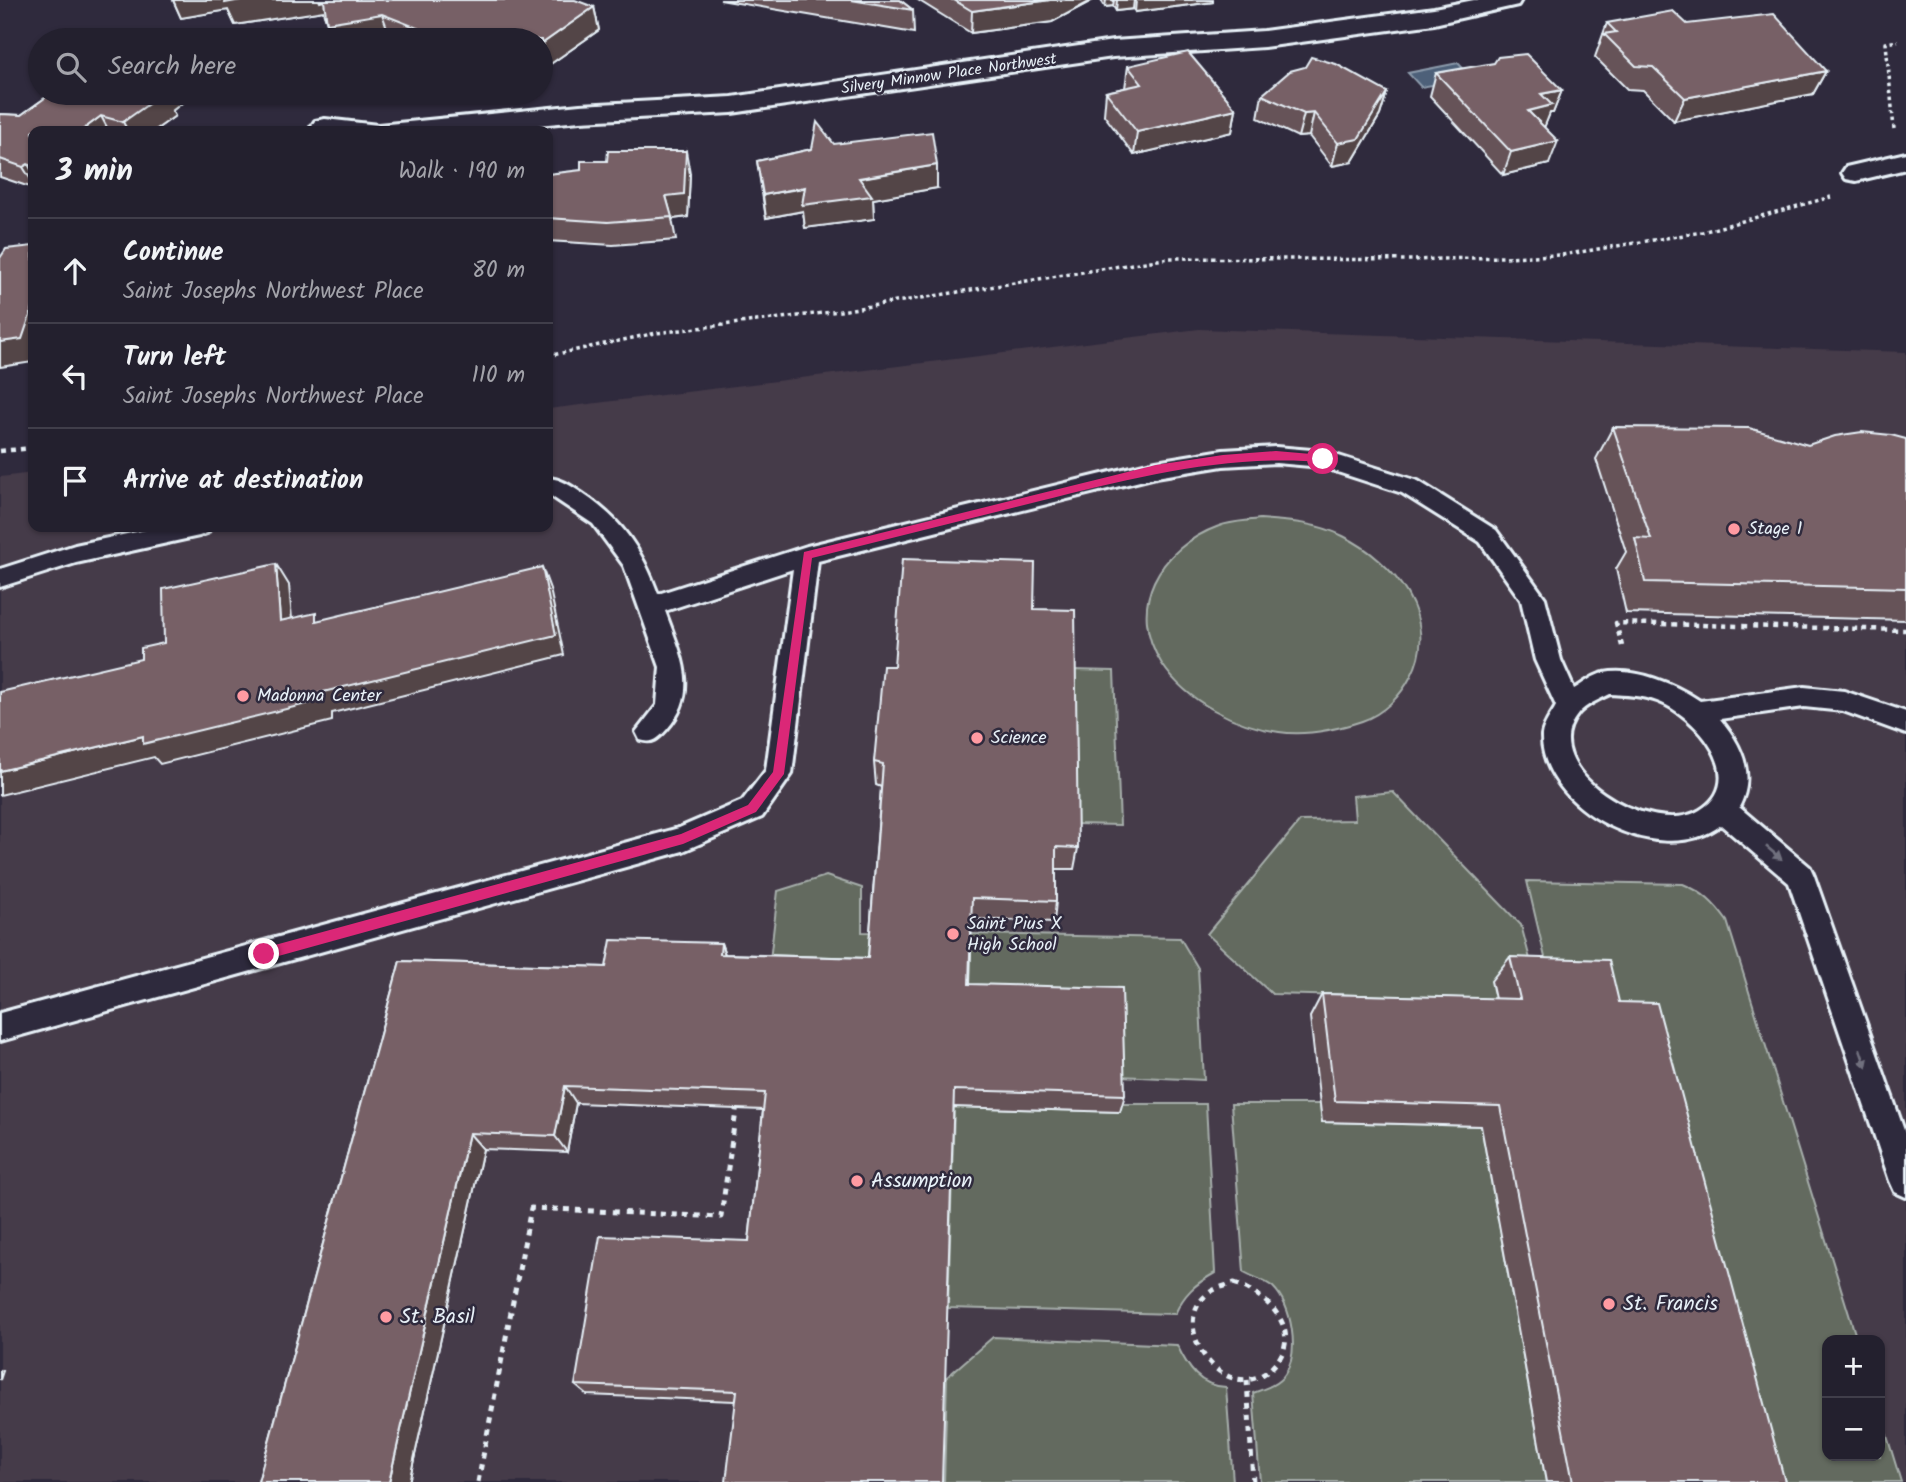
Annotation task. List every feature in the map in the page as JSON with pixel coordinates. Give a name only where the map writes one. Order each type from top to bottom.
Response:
[{"type":"street","name":"Silvery Minnow Place Northwest","points":[[441,126],[580,113],[732,105],[1113,49],[1290,36],[1434,16],[1508,0]]},
{"type":"street","points":[[1849,183],[1906,161]]},
{"type":"lane","points":[[650,606],[807,555],[1156,469],[1223,458],[1276,455],[1323,459],[1410,487],[1488,536],[1534,598],[1548,660],[1568,704]]},
{"type":"lane","points":[[553,487],[601,518],[635,563],[673,667],[670,708],[649,732]]},
{"type":"lane","points":[[0,579],[75,554],[177,532]]},
{"type":"lane","points":[[0,1027],[683,839],[752,809],[779,774],[807,555]]},
{"type":"lane","points":[[1606,683],[1625,684],[1671,695],[1698,712],[1716,730],[1729,750],[1734,772],[1732,792],[1722,809],[1704,822],[1680,829],[1653,828],[1624,820],[1597,806],[1576,787],[1561,765],[1555,743],[1557,721],[1568,704],[1586,691],[1606,683]]},
{"type":"lane","points":[[1698,712],[1804,697],[1844,701],[1906,723]]},
{"type":"lane","points":[[1722,809],[1800,876],[1906,1181]]},
{"type":"path","points":[[1894,129],[1886,43],[1898,41]]},
{"type":"path","points":[[553,355],[656,333],[840,312],[1170,258],[1413,260],[1562,255],[1702,232],[1849,183]]},
{"type":"path","points":[[0,452],[28,449]]},
{"type":"path","points":[[1626,658],[1616,623],[1906,630]]},
{"type":"path","points":[[478,1482],[531,1208],[720,1217],[738,1094]]},
{"type":"path","points":[[1220,1285],[1242,1285],[1263,1294],[1275,1306],[1282,1322],[1281,1354],[1273,1367],[1262,1376],[1247,1380],[1226,1376],[1206,1362],[1193,1333],[1198,1303],[1208,1292],[1220,1285]]},
{"type":"path","points":[[1247,1380],[1252,1482]]},
{"type":"shaded area","name":"Saint Pius X High School","points":[[1199,329],[1906,352],[1906,1482],[0,1482],[0,477],[28,474],[28,532],[553,532],[553,408]]},
{"type":"green space","points":[[1260,519],[1313,525],[1343,536],[1379,560],[1395,576],[1407,594],[1416,613],[1420,634],[1419,655],[1402,690],[1377,714],[1352,724],[1321,731],[1289,733],[1263,729],[1230,718],[1199,701],[1172,678],[1162,664],[1151,642],[1147,621],[1148,601],[1154,582],[1165,564],[1198,536],[1224,524]]},
{"type":"green space","points":[[1072,670],[1114,671],[1120,825],[1075,824]]},
{"type":"green space","points":[[1393,792],[1521,925],[1536,982],[1492,981],[1496,1000],[1272,994],[1207,934],[1300,821],[1355,820],[1353,796]]},
{"type":"green space","points":[[826,876],[862,888],[862,932],[1180,938],[1198,968],[1204,1080],[1119,1076],[766,995],[778,891]]},
{"type":"green space","points":[[1527,881],[1683,884],[1708,899],[1727,921],[1855,1335],[1822,1335],[1822,1461],[1885,1461],[1885,1429],[1901,1482],[1749,1482],[1551,983]]},
{"type":"green space","points":[[1120,1104],[1206,1104],[1215,1273],[1191,1290],[1175,1314],[948,1308],[954,1107],[1120,1112]]},
{"type":"green space","points":[[1231,1104],[1320,1104],[1322,1122],[1481,1126],[1546,1482],[1260,1482],[1253,1393],[1282,1378],[1290,1365],[1293,1342],[1289,1317],[1280,1295],[1270,1285],[1244,1272]]},
{"type":"green space","points":[[993,1337],[1177,1345],[1196,1374],[1208,1383],[1226,1387],[1233,1482],[944,1482],[947,1377]]},
{"type":"water","points":[[1458,63],[1472,78],[1421,87],[1408,73]]},
{"type":"building","points":[[319,0],[575,0],[594,7],[553,36],[553,28],[418,28],[382,14],[327,23],[324,1]]},
{"type":"building","points":[[851,0],[900,0],[913,10]]},
{"type":"building","points":[[954,0],[1050,0],[972,11]]},
{"type":"building","points":[[1673,11],[1687,24],[1774,14],[1826,71],[1685,98],[1653,67],[1636,66],[1604,34],[1616,32],[1607,23]]},
{"type":"building","points":[[1188,52],[1236,109],[1137,132],[1106,92],[1142,84],[1128,66]]},
{"type":"building","points":[[1526,54],[1562,90],[1541,94],[1552,105],[1528,111],[1558,141],[1511,152],[1436,73],[1494,63],[1498,57]]},
{"type":"building","points":[[1311,57],[1336,64],[1387,92],[1358,139],[1338,143],[1314,113],[1304,114],[1262,95],[1290,71],[1305,67]]},
{"type":"building","points":[[35,105],[147,105],[123,122],[101,116],[88,126],[28,126],[28,164],[23,167],[0,159],[0,114],[21,115]]},
{"type":"building","points":[[817,122],[834,144],[932,132],[937,165],[859,178],[872,196],[802,205],[805,187],[763,195],[757,161],[812,149]]},
{"type":"building","points":[[608,151],[686,151],[684,194],[666,196],[672,217],[608,222],[553,218],[553,173],[581,170],[581,161],[607,161]]},
{"type":"building","points":[[28,247],[28,322],[22,339],[0,342],[0,258],[6,249]]},
{"type":"building","points":[[1613,427],[1749,428],[1808,445],[1835,436],[1862,432],[1906,439],[1906,588],[1645,582],[1635,538],[1651,539]]},
{"type":"building","points":[[902,559],[1035,563],[1034,609],[1075,610],[1078,848],[1056,847],[1056,901],[972,898],[969,984],[1122,988],[1125,1095],[954,1090],[942,1482],[726,1482],[737,1391],[575,1385],[600,1236],[749,1241],[765,1093],[565,1086],[555,1136],[469,1133],[389,1482],[258,1482],[400,961],[606,967],[611,940],[721,943],[720,954],[868,958],[883,764],[874,762],[883,666],[894,666]]},
{"type":"building","name":"Madonna Center","points":[[276,564],[280,621],[316,613],[316,621],[542,567],[556,635],[319,693],[319,701],[143,744],[143,736],[0,771],[0,692],[141,659],[141,648],[164,643],[163,589]]},
{"type":"building","name":"St. Francis","points":[[1510,957],[1609,960],[1619,1002],[1657,1003],[1785,1482],[1573,1482],[1500,1106],[1335,1101],[1322,994],[1520,999]]},
{"type":"place","name":"Stage 1","points":[[1734,529]]},
{"type":"place","name":"Madonna Center","points":[[243,696]]},
{"type":"place","name":"Science","points":[[977,738]]},
{"type":"place","name":"Saint Pius X High School","points":[[953,934]]},
{"type":"place","name":"Assumption","points":[[857,1181]]},
{"type":"place","name":"St. Francis","points":[[1609,1304]]},
{"type":"place","name":"St. Basil","points":[[386,1317]]},
{"type":"route","points":[[264,954],[683,839],[752,809],[779,774],[807,555],[1156,469],[1223,458],[1276,455],[1323,459]]}]
